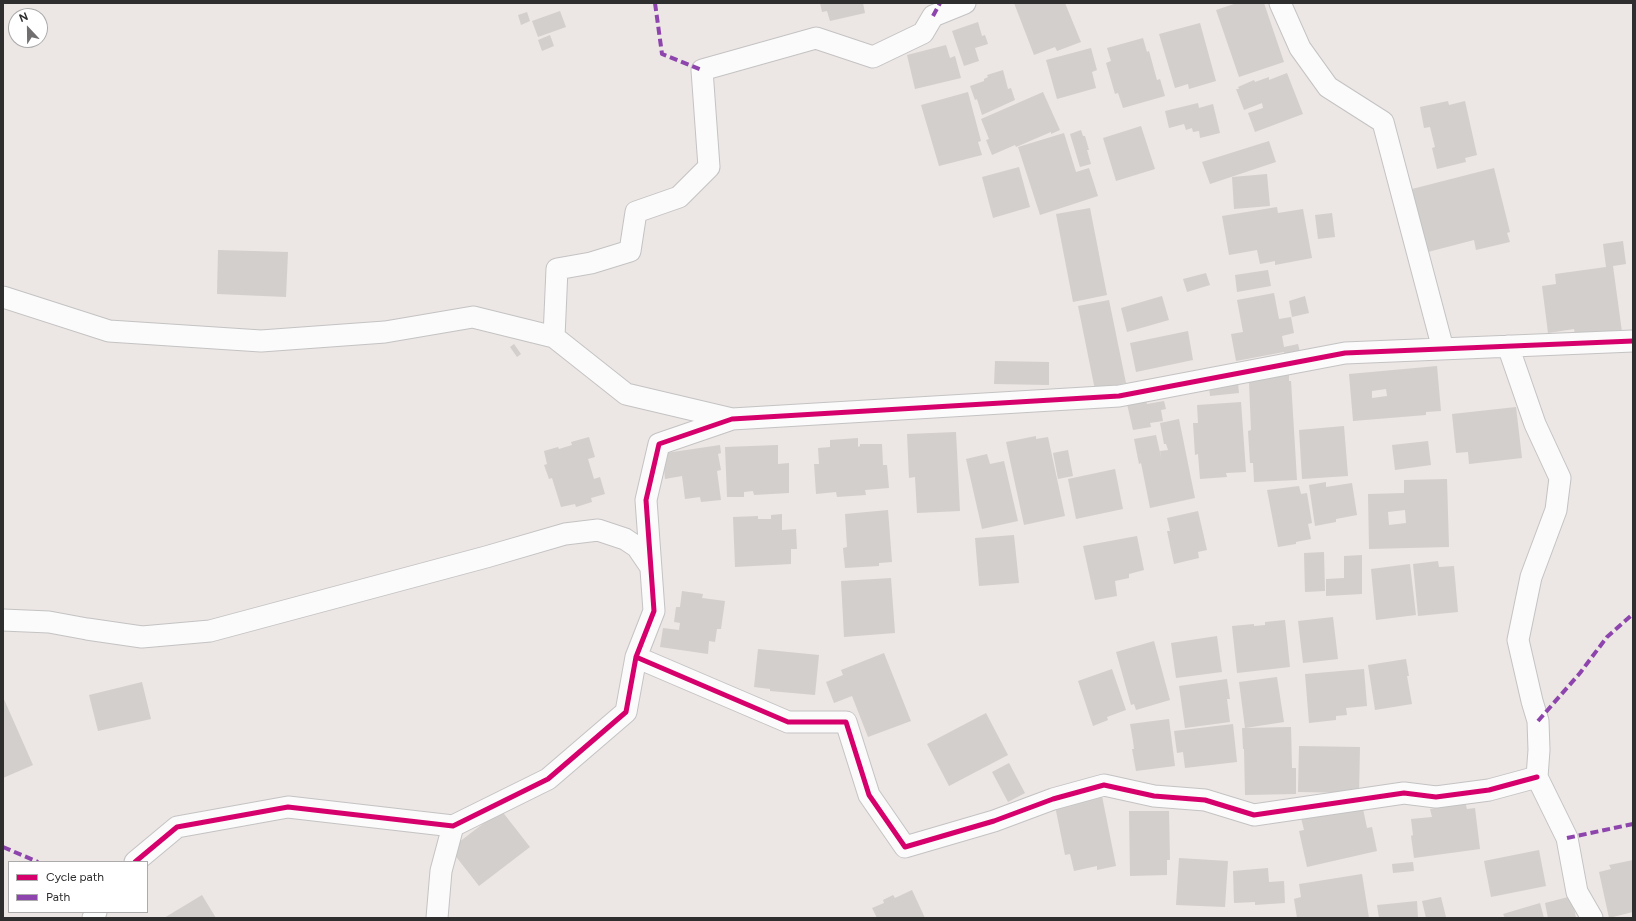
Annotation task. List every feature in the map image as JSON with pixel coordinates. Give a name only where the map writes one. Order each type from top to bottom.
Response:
[{"type":"street","points":[[554,337],[557,270],[591,263],[630,251],[636,212],[679,197],[709,167],[702,70],[816,38],[873,57],[923,33],[933,16],[966,3]]},
{"type":"street","points":[[1280,3],[1300,48],[1328,87],[1383,122],[1443,349]]},
{"type":"street","points":[[3,297],[109,331],[261,341],[385,332],[473,317],[554,337],[626,394],[732,419]]},
{"type":"street","points":[[136,861],[177,827],[288,807],[453,826],[548,779],[626,712],[636,657],[654,611],[646,500],[659,444],[732,419],[1119,396],[1345,353],[1633,341]]},
{"type":"street","points":[[1508,346],[1535,424],[1560,478],[1556,510],[1531,577],[1518,640],[1538,721],[1539,750],[1537,777],[1567,838],[1577,892],[1592,918]]},
{"type":"street","points":[[3,620],[50,622],[142,637],[210,631],[486,558],[565,534],[598,530],[625,539],[637,547],[650,566]]},
{"type":"street","points":[[636,657],[788,722],[846,722],[869,795],[905,847],[994,821],[1053,799],[1104,785],[1154,796],[1205,800],[1254,815],[1404,793],[1436,797],[1489,790],[1537,777]]},
{"type":"street","points":[[437,918],[441,871],[453,826]]},
{"type":"building","points":[[820,3],[863,3],[865,13],[830,21],[827,11],[822,12]]},
{"type":"building","points":[[1014,3],[1065,3],[1081,42],[1057,51],[1055,47],[1034,55]]},
{"type":"building","points":[[1237,3],[1264,3],[1284,62],[1239,77],[1216,10]]},
{"type":"building","points":[[560,11],[566,27],[538,37],[532,21]]},
{"type":"building","points":[[527,12],[530,21],[521,25],[518,15]]},
{"type":"building","points":[[978,22],[982,36],[985,35],[988,44],[975,48],[979,61],[964,66],[952,31]]},
{"type":"building","points":[[1200,23],[1216,81],[1189,89],[1188,84],[1175,88],[1159,34]]},
{"type":"building","points":[[550,35],[554,46],[542,51],[538,40]]},
{"type":"building","points":[[1143,38],[1147,52],[1149,51],[1157,80],[1160,79],[1165,96],[1123,108],[1118,93],[1115,94],[1106,63],[1111,61],[1107,48]]},
{"type":"building","points":[[946,45],[950,58],[955,56],[961,78],[915,89],[907,55]]},
{"type":"building","points":[[1091,48],[1097,70],[1092,72],[1096,88],[1057,99],[1046,60]]},
{"type":"building","points":[[1003,70],[1008,89],[1011,88],[1015,100],[982,115],[977,99],[975,100],[970,86],[984,81],[984,79],[988,77],[987,75]]},
{"type":"building","points":[[1287,73],[1303,114],[1255,132],[1248,113],[1263,108],[1262,103],[1244,110],[1236,89],[1239,89],[1238,87],[1254,80],[1255,82],[1269,77],[1269,80]]},
{"type":"building","points":[[968,92],[981,141],[978,142],[982,155],[939,166],[921,105]]},
{"type":"building","points":[[1043,92],[1060,130],[1051,134],[1051,132],[1016,147],[1015,145],[992,155],[986,140],[989,139],[981,119]]},
{"type":"building","points":[[1448,101],[1449,105],[1465,101],[1477,155],[1465,158],[1466,162],[1437,169],[1432,148],[1435,147],[1430,127],[1424,128],[1420,107]]},
{"type":"building","points":[[1198,103],[1199,108],[1213,104],[1220,133],[1200,138],[1199,131],[1193,132],[1192,128],[1186,130],[1184,124],[1169,128],[1165,111]]},
{"type":"building","points":[[1141,126],[1155,169],[1116,181],[1103,138]]},
{"type":"building","points":[[1081,130],[1083,136],[1085,136],[1091,164],[1080,167],[1070,134]]},
{"type":"building","points":[[1064,133],[1076,172],[1089,168],[1098,196],[1040,215],[1018,147]]},
{"type":"building","points":[[1269,141],[1276,162],[1210,184],[1202,162]]},
{"type":"building","points":[[1019,167],[1030,207],[993,218],[982,177]]},
{"type":"building","points":[[1494,168],[1510,232],[1507,233],[1510,242],[1476,250],[1474,240],[1428,252],[1412,189]]},
{"type":"building","points":[[1267,174],[1270,206],[1234,209],[1232,177]]},
{"type":"building","points":[[1277,207],[1278,213],[1303,209],[1312,258],[1275,265],[1275,261],[1260,264],[1257,250],[1229,255],[1222,216]]},
{"type":"building","points":[[1090,208],[1107,295],[1073,302],[1056,214]]},
{"type":"building","points":[[1332,213],[1335,237],[1318,239],[1315,215]]},
{"type":"building","points":[[1623,241],[1626,264],[1613,266],[1622,332],[1575,335],[1574,329],[1548,333],[1542,286],[1556,284],[1555,274],[1606,267],[1603,244]]},
{"type":"building","points":[[218,250],[288,252],[286,297],[217,294]]},
{"type":"building","points":[[1268,270],[1271,286],[1237,292],[1235,275]]},
{"type":"building","points":[[1206,273],[1210,285],[1187,292],[1183,279]]},
{"type":"building","points":[[1274,293],[1279,319],[1291,317],[1294,333],[1282,336],[1284,347],[1298,344],[1300,352],[1285,355],[1284,352],[1236,361],[1231,334],[1243,332],[1237,300]]},
{"type":"building","points":[[1162,296],[1169,320],[1127,332],[1121,308]]},
{"type":"building","points":[[1305,296],[1309,313],[1292,317],[1289,301]]},
{"type":"building","points":[[1109,300],[1126,383],[1095,390],[1078,306]]},
{"type":"building","points":[[1188,331],[1193,360],[1136,372],[1130,343]]},
{"type":"building","points":[[514,344],[521,354],[517,357],[510,347]]},
{"type":"building","points":[[995,361],[1049,362],[1049,385],[994,384]]},
{"type":"building","points":[[1437,366],[1441,411],[1426,412],[1426,415],[1353,421],[1349,374]],"holes":[[[1386,389],[1387,396],[1372,398],[1372,391]]]},
{"type":"building","points":[[1289,375],[1289,381],[1291,381],[1297,480],[1254,482],[1253,463],[1250,463],[1248,431],[1251,430],[1250,377]]},
{"type":"building","points":[[1238,383],[1239,393],[1210,396],[1209,386]]},
{"type":"building","points":[[1146,400],[1147,404],[1164,401],[1166,409],[1161,410],[1163,421],[1150,423],[1151,427],[1133,430],[1127,404]]},
{"type":"building","points":[[1241,402],[1246,472],[1226,473],[1227,477],[1200,479],[1198,454],[1195,455],[1193,423],[1198,423],[1197,405]]},
{"type":"building","points":[[1516,407],[1522,458],[1469,464],[1468,452],[1456,453],[1452,414]]},
{"type":"building","points":[[1179,419],[1195,498],[1150,508],[1141,463],[1139,464],[1134,439],[1156,435],[1162,461],[1160,451],[1168,450],[1166,444],[1164,444],[1160,423]]},
{"type":"building","points":[[1344,426],[1348,476],[1302,479],[1299,430]]},
{"type":"building","points":[[956,432],[960,511],[917,513],[915,477],[909,478],[907,434]]},
{"type":"building","points":[[1036,436],[1036,439],[1048,437],[1065,516],[1024,525],[1006,442]]},
{"type":"building","points":[[589,437],[595,457],[588,459],[594,479],[600,477],[605,494],[591,498],[592,502],[576,507],[575,504],[561,507],[552,478],[549,479],[544,465],[547,464],[544,451],[572,445],[571,442]]},
{"type":"building","points":[[858,438],[858,447],[860,444],[882,444],[883,465],[887,465],[889,488],[865,490],[866,495],[837,497],[836,492],[816,494],[814,464],[819,464],[818,448],[830,447],[830,440]]},
{"type":"building","points":[[1428,441],[1431,465],[1395,470],[1392,445]]},
{"type":"building","points":[[720,445],[721,453],[718,454],[721,470],[717,471],[721,500],[701,502],[700,497],[685,499],[682,476],[665,479],[663,459],[667,458],[666,453]]},
{"type":"building","points":[[778,445],[778,464],[789,463],[789,493],[754,495],[753,491],[744,492],[744,497],[727,497],[725,447]]},
{"type":"building","points":[[1068,450],[1073,476],[1058,479],[1053,453]]},
{"type":"building","points":[[987,454],[990,464],[1004,461],[1018,521],[982,529],[966,459]]},
{"type":"building","points":[[1115,469],[1123,509],[1076,519],[1068,479]]},
{"type":"building","points":[[1447,479],[1449,547],[1369,549],[1368,494],[1404,493],[1404,480]],"holes":[[[1405,510],[1406,523],[1389,525],[1388,512]]]},
{"type":"building","points":[[1326,482],[1326,487],[1352,483],[1357,515],[1336,519],[1336,522],[1315,526],[1309,485]]},
{"type":"building","points":[[1299,486],[1301,494],[1307,493],[1312,523],[1308,524],[1311,539],[1296,542],[1296,544],[1278,547],[1267,490]]},
{"type":"building","points":[[888,510],[892,562],[879,563],[879,566],[845,568],[843,548],[847,547],[845,514]]},
{"type":"building","points":[[1198,511],[1207,550],[1198,552],[1199,558],[1174,564],[1167,531],[1170,531],[1167,518]]},
{"type":"building","points":[[782,514],[782,530],[796,529],[797,549],[791,549],[791,564],[735,567],[733,517],[758,516],[758,519],[771,519],[771,515]]},
{"type":"building","points":[[1014,535],[1019,583],[979,586],[975,538]]},
{"type":"building","points":[[1137,536],[1144,570],[1129,574],[1129,578],[1115,581],[1117,596],[1095,600],[1083,546]]},
{"type":"building","points":[[1324,552],[1325,591],[1305,592],[1304,553]]},
{"type":"building","points":[[1362,555],[1362,594],[1326,596],[1326,579],[1344,578],[1344,556]]},
{"type":"building","points":[[1438,561],[1439,567],[1454,566],[1458,612],[1418,616],[1413,564]]},
{"type":"building","points":[[1410,564],[1416,615],[1376,620],[1371,569]]},
{"type":"building","points":[[891,578],[895,633],[844,637],[841,581]]},
{"type":"building","points":[[682,591],[703,594],[702,598],[725,601],[721,629],[717,629],[715,642],[709,641],[708,654],[660,647],[663,628],[679,630],[680,623],[674,622],[676,607],[680,607]]},
{"type":"building","points":[[1333,617],[1338,659],[1303,663],[1298,621]]},
{"type":"building","points":[[1285,620],[1290,667],[1237,673],[1232,626],[1254,624],[1254,626],[1265,625],[1265,622]]},
{"type":"building","points":[[1217,636],[1222,672],[1176,678],[1171,643]]},
{"type":"building","points":[[1154,641],[1170,700],[1136,710],[1134,704],[1131,705],[1116,652]]},
{"type":"building","points":[[758,649],[819,655],[815,695],[770,691],[770,689],[754,687]]},
{"type":"building","points":[[884,653],[911,721],[868,737],[852,696],[834,703],[826,682],[843,675],[841,670]]},
{"type":"building","points":[[1406,659],[1409,676],[1407,676],[1412,704],[1375,710],[1368,665]]},
{"type":"building","points":[[1112,669],[1126,710],[1107,717],[1108,720],[1093,726],[1078,681]]},
{"type":"building","points":[[1364,669],[1367,706],[1346,708],[1347,715],[1336,716],[1336,720],[1309,723],[1305,674]]},
{"type":"building","points":[[1277,677],[1284,722],[1245,728],[1239,682]]},
{"type":"building","points":[[1227,679],[1230,699],[1227,699],[1230,722],[1185,728],[1179,686]]},
{"type":"building","points":[[142,682],[151,719],[98,731],[89,695]]},
{"type":"building","points":[[3,697],[33,765],[3,778]]},
{"type":"building","points":[[986,713],[1008,755],[949,786],[927,744]]},
{"type":"building","points":[[1169,719],[1175,766],[1136,771],[1130,724]]},
{"type":"building","points":[[1233,724],[1237,762],[1185,768],[1183,752],[1177,753],[1174,731]]},
{"type":"building","points":[[1291,727],[1292,768],[1296,768],[1296,794],[1245,795],[1242,728]]},
{"type":"building","points":[[1299,746],[1360,747],[1359,793],[1298,792]]},
{"type":"building","points":[[1009,763],[1025,793],[1008,802],[992,772]]},
{"type":"building","points":[[1102,796],[1116,866],[1097,870],[1097,866],[1074,871],[1070,854],[1065,855],[1055,806]]},
{"type":"building","points":[[1465,802],[1467,809],[1475,808],[1480,849],[1414,858],[1411,836],[1413,835],[1411,819],[1432,817],[1430,809]]},
{"type":"building","points":[[1362,804],[1367,828],[1372,827],[1377,851],[1307,867],[1299,831],[1304,830],[1301,818],[1321,813],[1322,816],[1337,813]]},
{"type":"building","points":[[501,810],[530,847],[479,886],[450,849]]},
{"type":"building","points":[[1129,811],[1169,811],[1170,860],[1167,860],[1167,875],[1130,876]]},
{"type":"building","points":[[1539,850],[1546,886],[1491,897],[1484,861]]},
{"type":"building","points":[[1179,858],[1228,861],[1225,907],[1176,905]]},
{"type":"building","points":[[1633,860],[1633,912],[1609,918],[1599,872],[1611,869],[1609,865]]},
{"type":"building","points":[[1413,862],[1414,871],[1393,873],[1392,864]]},
{"type":"building","points":[[1268,868],[1269,882],[1284,881],[1285,903],[1255,905],[1255,902],[1234,903],[1233,871]]},
{"type":"building","points":[[1362,874],[1369,918],[1297,918],[1294,899],[1301,897],[1299,884]]},
{"type":"building","points":[[912,890],[925,918],[877,918],[872,908],[884,903],[883,900],[893,895],[895,898]]},
{"type":"building","points":[[202,895],[216,918],[164,918]]},
{"type":"building","points":[[1572,896],[1576,918],[1548,918],[1545,903]]},
{"type":"building","points":[[1441,897],[1446,917],[1426,918],[1422,901]]},
{"type":"building","points":[[1417,901],[1418,918],[1379,918],[1377,905]]},
{"type":"building","points":[[1540,903],[1544,918],[1505,918],[1503,914]]},
{"type":"marked path","points":[[655,3],[662,54],[702,70]]},
{"type":"marked path","points":[[933,16],[940,3]]},
{"type":"marked path","points":[[1538,721],[1580,673],[1607,637],[1633,614]]},
{"type":"marked path","points":[[1567,838],[1633,824]]},
{"type":"marked path","points":[[3,847],[36,861]]},
{"type":"cycle path","points":[[136,861],[177,827],[288,807],[453,826],[548,779],[626,712],[636,657],[654,611],[646,500],[659,444],[732,419],[1119,396],[1345,353],[1633,341]]},
{"type":"cycle path","points":[[636,657],[788,722],[846,722],[869,795],[905,847],[994,821],[1053,799],[1104,785],[1154,796],[1205,800],[1254,815],[1404,793],[1436,797],[1489,790],[1537,777]]}]
